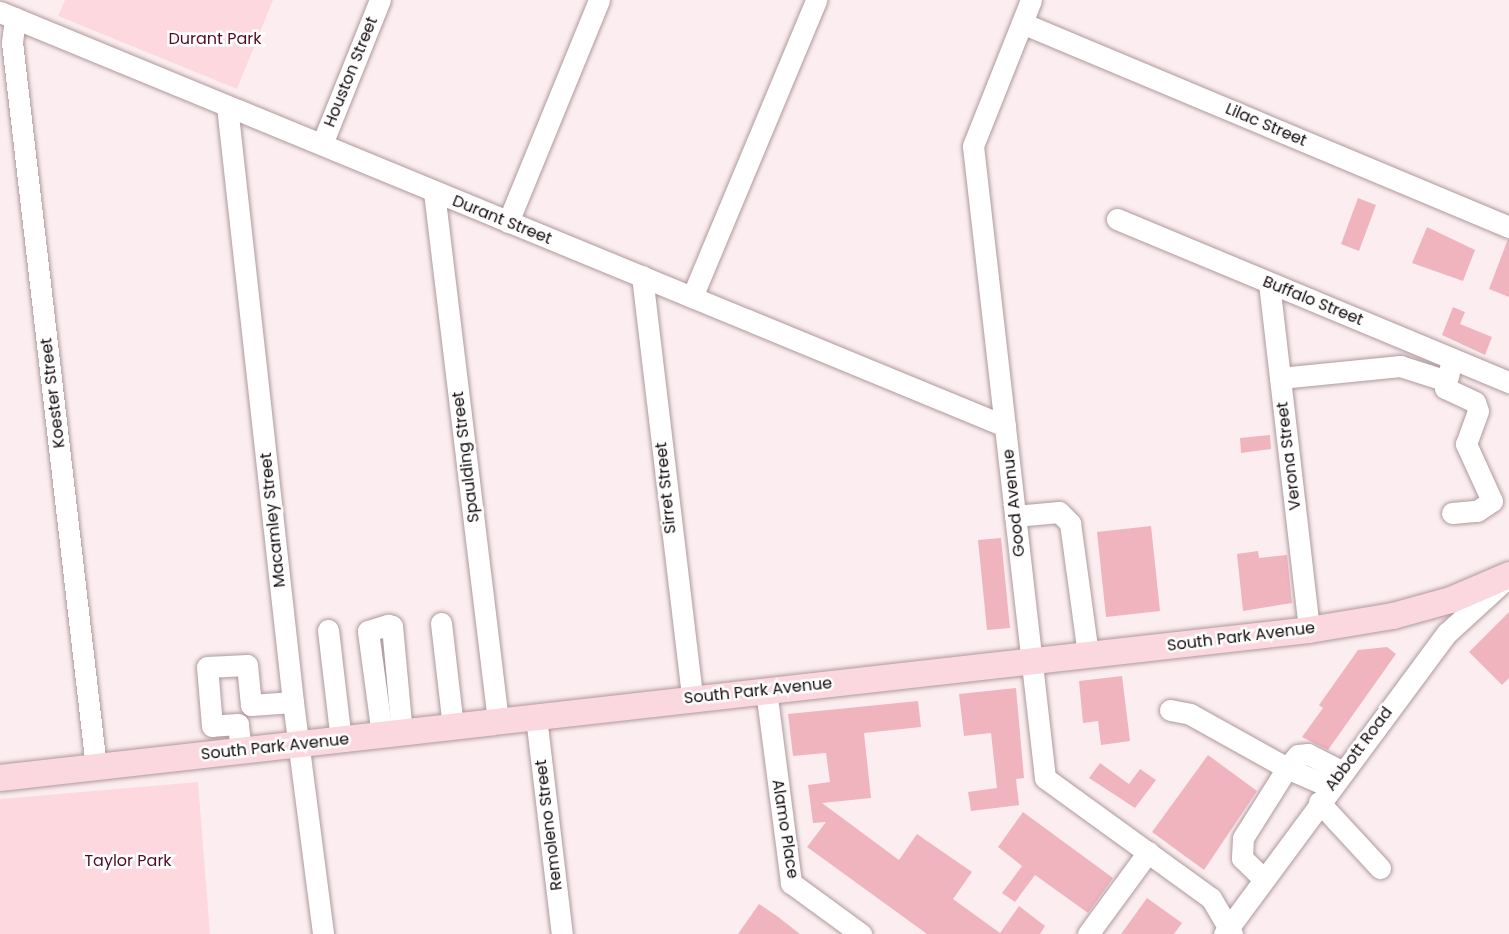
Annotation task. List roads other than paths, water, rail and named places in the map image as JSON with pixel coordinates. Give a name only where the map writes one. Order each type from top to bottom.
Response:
[{"type":"main road","name":"South Park Avenue","points":[[0,778],[1309,630],[1402,614],[1452,600],[1509,576]]},
{"type":"street","name":"Houston Street","points":[[322,144],[380,0]]},
{"type":"street","points":[[508,222],[599,0]]},
{"type":"street","points":[[692,297],[816,0]]},
{"type":"street","name":"Good Avenue","points":[[1031,0],[973,146],[1045,778],[1211,898],[1222,912],[1228,932]]},
{"type":"street","name":"Durant Street","points":[[7,15],[1005,426]]},
{"type":"street","name":"Koester Street","points":[[7,15],[96,767]]},
{"type":"street","name":"Lilac Street","points":[[1022,23],[1509,227]]},
{"type":"street","name":"Macamley Street","points":[[227,106],[293,702],[323,934]]},
{"type":"street","name":"Spaulding Street","points":[[434,192],[498,722]]},
{"type":"street","name":"Buffalo Street","points":[[1117,219],[1509,382]]},
{"type":"street","name":"Sirret Street","points":[[642,276],[692,699]]},
{"type":"street","name":"Verona Street","points":[[1269,283],[1309,630]]},
{"type":"street","points":[[1452,358],[1444,380],[1445,388],[1475,402],[1478,411],[1466,444],[1492,501],[1477,511],[1452,513]]},
{"type":"street","points":[[1280,378],[1400,366],[1444,380]]},
{"type":"street","points":[[1015,516],[1059,512],[1070,523],[1088,654]]},
{"type":"street","name":"Abbott Road","points":[[1228,932],[1330,787],[1447,633],[1509,576]]},
{"type":"street","points":[[441,623],[453,727]]},
{"type":"street","points":[[368,631],[392,626],[392,734]]},
{"type":"street","points":[[328,630],[341,740]]},
{"type":"street","points":[[212,726],[253,722],[247,665],[207,667],[212,726],[215,753]]},
{"type":"street","name":"Alamo Place","points":[[766,690],[791,883],[861,934]]},
{"type":"street","points":[[251,705],[293,702]]},
{"type":"street","points":[[1170,710],[1190,714],[1287,768]]},
{"type":"street","name":"Remoleno Street","points":[[536,717],[562,934]]},
{"type":"street","points":[[237,724],[241,750]]},
{"type":"street","points":[[1264,879],[1242,858],[1243,838],[1287,768],[1298,755],[1308,754],[1380,868]]},
{"type":"street","points":[[1088,934],[1148,852]]},
{"type":"park label","name":"Durant Park","points":[[215,39]]},
{"type":"park label","name":"Taylor Park","points":[[128,861]]}]
